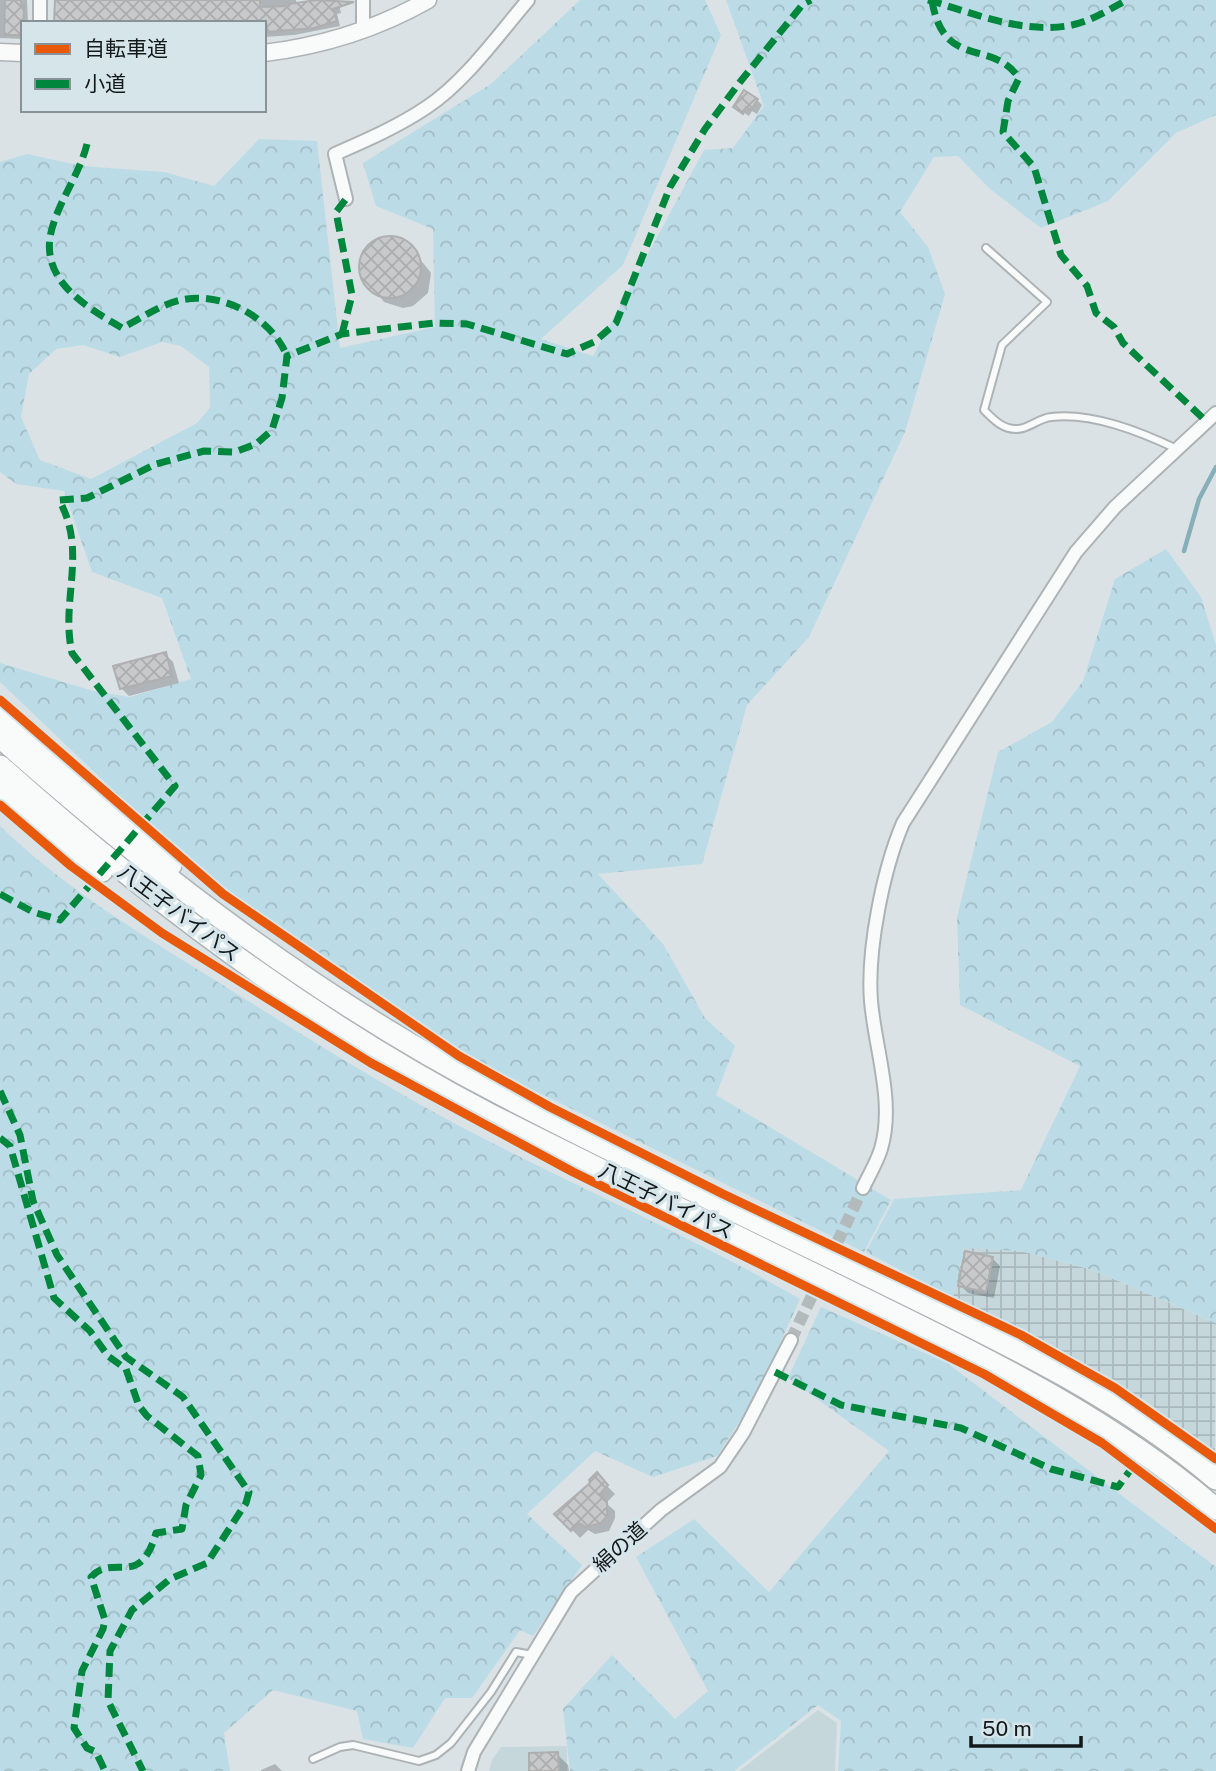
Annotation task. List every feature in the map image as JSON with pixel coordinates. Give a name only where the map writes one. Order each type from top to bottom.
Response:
[{"type":"highway","points":[[0,713],[296,972]]},
{"type":"highway","name":"八王子バイパス","points":[[0,737],[154,868],[296,972],[400,1039],[499,1094],[1017,1349],[1082,1384],[1139,1420],[1216,1479]]},
{"type":"highway","name":"八王子バイパス","points":[[0,766],[93,848],[202,932],[330,1021],[478,1107],[1006,1368],[1126,1438],[1216,1508]]},
{"type":"highway","points":[[0,789],[86,861],[202,932]]},
{"type":"street","points":[[40,0],[40,21]]},
{"type":"street","points":[[363,0],[363,31]]},
{"type":"street","points":[[266,53],[326,43],[363,31],[428,0]]},
{"type":"street","points":[[346,199],[335,154],[381,134],[430,106],[475,61],[528,0]]},
{"type":"street","points":[[0,52],[21,52]]},
{"type":"street","points":[[863,1188],[881,1149],[886,1122],[871,988],[882,888],[894,844],[915,804],[1058,576],[1115,507],[1216,413]]},
{"type":"street","name":"絹の道","points":[[468,1771],[474,1752],[579,1583],[661,1510],[720,1467],[743,1433],[791,1340]]},
{"type":"lane","points":[[986,248],[1047,302],[1002,345],[984,410],[997,424],[1017,430],[1050,417],[1088,419],[1128,430],[1177,449]]},
{"type":"lane","points":[[313,1759],[340,1747],[354,1745],[419,1761],[436,1755],[451,1743],[492,1692],[516,1652],[532,1655]]},
{"type":"shaded area","points":[[964,1247],[1021,1251],[1093,1270],[1216,1323],[1215,1452],[1143,1399],[1079,1361],[953,1297]]},
{"type":"shaded area","points":[[818,1710],[837,1723],[835,1771],[739,1771]]},
{"type":"shaded area","points":[[567,1746],[567,1771],[489,1771],[492,1760],[501,1747]]},
{"type":"green space","points":[[580,0],[705,0],[721,35],[623,265],[541,339],[593,356],[704,150],[733,148],[764,106],[726,0],[1216,0],[1216,115],[1176,133],[1108,201],[1041,228],[990,189],[958,156],[934,157],[900,212],[928,247],[945,294],[905,432],[809,637],[747,705],[702,864],[598,874],[663,944],[705,1018],[735,1046],[716,1095],[891,1200],[864,1252],[495,1071],[401,1011],[229,894],[153,828],[0,682],[0,663],[93,691],[130,697],[191,679],[162,598],[92,572],[64,491],[16,484],[0,472],[0,162],[27,154],[82,166],[164,172],[214,186],[259,139],[317,141],[340,348],[435,327],[433,229],[376,206],[363,163],[491,84]],"holes":[[[162,342],[181,346],[209,367],[210,408],[197,423],[91,479],[40,460],[21,417],[29,374],[56,349],[83,345],[120,357]]]},
{"type":"green space","points":[[1166,549],[1201,597],[1216,645],[1216,1323],[1093,1270],[1021,1251],[964,1248],[953,1297],[866,1252],[894,1199],[1021,1190],[1080,1066],[960,1005],[957,917],[998,752],[1052,722],[1083,681],[1115,579]]},
{"type":"green space","points":[[0,826],[49,869],[101,907],[368,1074],[465,1129],[717,1254],[800,1299],[756,1396],[717,1456],[653,1477],[595,1451],[527,1514],[582,1565],[533,1636],[520,1630],[472,1698],[445,1698],[413,1748],[363,1739],[357,1711],[273,1690],[224,1733],[230,1771],[0,1771]]},
{"type":"green space","points":[[821,1307],[947,1363],[1216,1567],[1216,1771],[838,1771],[841,1721],[818,1705],[734,1771],[570,1771],[563,1709],[612,1655],[675,1719],[708,1691],[636,1557],[694,1519],[769,1592],[889,1451],[788,1378]]},
{"type":"building","points":[[5,0],[21,0],[21,7],[24,6],[21,35],[4,35]]},
{"type":"building","points":[[55,0],[260,0],[260,7],[289,6],[316,0],[354,2],[333,9],[337,21],[314,28],[267,32],[266,21],[54,21]]},
{"type":"building","points":[[744,90],[758,99],[751,110],[746,107],[743,114],[733,107]]},
{"type":"building","points":[[390,236],[412,245],[421,267],[412,289],[390,298],[368,289],[359,267],[368,245]]},
{"type":"building","points":[[166,652],[172,676],[120,689],[113,666]]},
{"type":"building","points":[[965,1251],[993,1257],[986,1292],[958,1286]]},
{"type":"building","points":[[597,1472],[608,1485],[600,1494],[607,1501],[607,1516],[601,1523],[586,1527],[579,1523],[571,1531],[554,1514],[590,1483],[589,1480]]},
{"type":"building","points":[[558,1752],[559,1771],[529,1771],[529,1753]]},
{"type":"waterway","points":[[1184,551],[1199,499],[1216,467]]},
{"type":"tunnel","points":[[791,1340],[863,1188]]},
{"type":"marked path","points":[[0,894],[33,912],[60,920],[175,786],[72,653],[69,633],[72,538],[59,500],[87,498],[156,464],[204,451],[235,452],[256,444],[272,430],[282,398],[287,356],[342,334],[434,323],[467,324],[567,354],[594,342],[616,323],[670,187],[705,129],[803,4],[811,0]]},
{"type":"marked path","points":[[928,0],[996,20],[1031,27],[1067,26],[1083,22],[1127,0]]},
{"type":"marked path","points":[[932,1],[938,23],[947,37],[958,46],[996,59],[1008,66],[1019,78],[1008,101],[1003,132],[1034,167],[1061,255],[1087,286],[1096,313],[1114,327],[1123,343],[1206,421]]},
{"type":"marked path","points":[[87,144],[54,222],[50,241],[51,259],[56,274],[66,287],[78,299],[122,328],[158,308],[181,300],[213,299],[228,303],[257,319],[280,342],[287,356]]},
{"type":"marked path","points":[[342,334],[352,295],[336,212],[346,199]]},
{"type":"marked path","points":[[0,1091],[20,1135],[33,1201],[57,1255],[126,1357],[183,1397],[249,1492],[246,1503],[207,1563],[170,1579],[132,1610],[110,1651],[108,1701],[143,1771]]},
{"type":"marked path","points":[[0,1138],[10,1146],[54,1298],[90,1331],[108,1356],[126,1369],[139,1406],[147,1416],[198,1456],[201,1475],[186,1505],[182,1529],[156,1533],[150,1550],[134,1565],[100,1570],[91,1577],[105,1620],[82,1671],[74,1728],[87,1748],[96,1752],[105,1771]]},
{"type":"marked path","points":[[775,1372],[841,1405],[961,1428],[1051,1469],[1118,1487],[1134,1465]]},
{"type":"cycle path","points":[[0,700],[223,894],[459,1056],[550,1107],[723,1194],[1021,1335],[1115,1388],[1216,1459]]},
{"type":"cycle path","points":[[0,805],[71,866],[162,933],[371,1063],[573,1172],[984,1374],[1102,1443],[1216,1529]]}]
